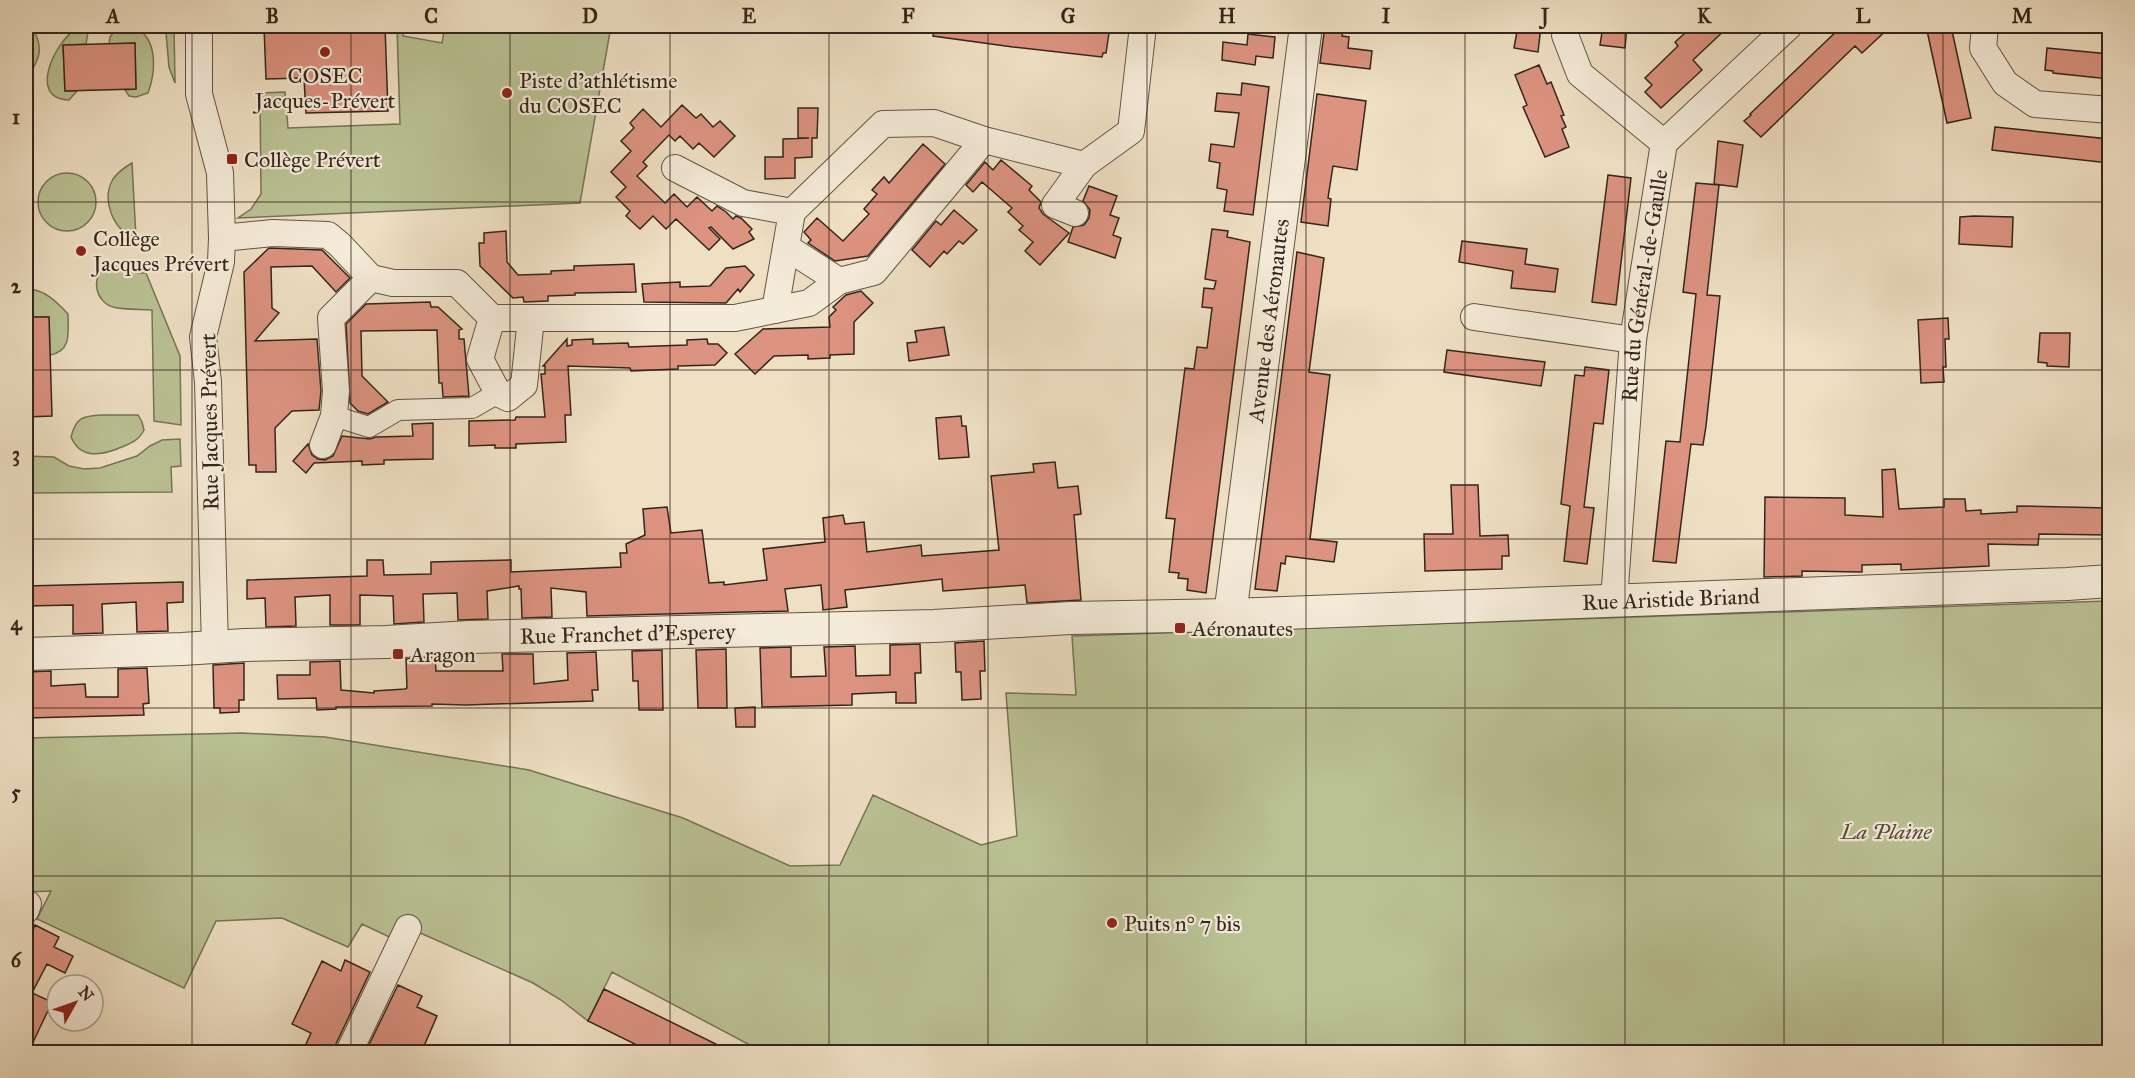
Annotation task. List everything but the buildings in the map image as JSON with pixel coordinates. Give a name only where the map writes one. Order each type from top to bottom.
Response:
[{"type":"street","name":"Rue Jacques Prévert","points":[[199,26],[199,94],[220,173],[222,238],[221,262],[204,337],[208,382],[215,647]]},
{"type":"street","points":[[1075,213],[1055,205],[1084,165],[1131,131],[1143,26]]},
{"type":"street","name":"Avenue des Aéronautes","points":[[1230,615],[1305,26]]},
{"type":"street","points":[[1566,26],[1565,35],[1580,74],[1664,143]]},
{"type":"street","name":"Rue du Général-de-Gaulle","points":[[1614,600],[1633,340],[1664,143],[1789,26]]},
{"type":"street","points":[[1985,26],[1983,48],[2005,83],[2035,104],[2109,110]]},
{"type":"street","points":[[775,310],[792,212],[883,124],[934,123],[984,140],[1084,165]]},
{"type":"street","points":[[222,238],[273,233],[328,235],[340,244],[371,278],[393,283],[457,283],[492,318],[735,318],[809,303],[839,282],[874,272],[984,140]]},
{"type":"street","points":[[675,168],[743,203],[792,212]]},
{"type":"street","points":[[786,247],[839,282]]},
{"type":"street","points":[[323,445],[334,416],[336,391],[331,318],[371,278]]},
{"type":"street","points":[[1474,317],[1633,340]]},
{"type":"street","points":[[492,318],[480,360],[498,393],[508,398],[524,385],[531,318]]},
{"type":"street","points":[[334,416],[369,427],[398,410],[472,408],[498,393]]},
{"type":"street","name":"Rue Aristide Briand","points":[[1230,615],[2109,581]]},
{"type":"street","name":"Rue Franchet d'Esperey","points":[[26,654],[470,637],[934,626],[1071,618],[1230,615]]},
{"type":"street","points":[[349,1053],[408,928]]},
{"type":"green space","points":[[162,26],[174,26],[175,83],[169,67],[166,33]]},
{"type":"green space","name":"Collège Jacques Prévert","points":[[397,26],[404,26],[403,36],[442,43],[445,26],[611,26],[580,203],[238,218],[251,209],[261,194],[260,93],[285,92],[288,128],[400,124]]},
{"type":"green space","points":[[135,27],[148,39],[153,56],[153,75],[148,93],[136,97],[129,96],[125,90],[136,89],[135,43],[109,44],[110,37],[115,30]]},
{"type":"green space","points":[[76,29],[84,29],[88,32],[86,44],[63,46],[65,91],[77,91],[69,100],[56,97],[49,90],[47,81],[53,57],[60,45]]},
{"type":"green space","points":[[26,33],[35,33],[39,52],[26,81]]},
{"type":"green space","points":[[132,163],[136,238],[121,229],[115,222],[108,196],[113,179]]},
{"type":"green space","points":[[67,173],[78,175],[91,186],[96,202],[94,213],[83,226],[67,231],[56,229],[43,218],[38,202],[40,191],[51,178]]},
{"type":"green space","points":[[131,261],[137,264],[138,273],[146,273],[180,356],[181,425],[154,421],[152,310],[113,307],[102,300],[97,288],[98,276],[107,266]]},
{"type":"green space","points":[[26,289],[44,293],[68,314],[67,340],[57,353],[50,355],[49,317],[26,317]]},
{"type":"green space","points":[[138,415],[144,430],[136,440],[117,449],[96,454],[84,452],[79,449],[71,437],[75,425],[85,417]]},
{"type":"green space","points":[[32,416],[33,431],[26,443],[26,417]]},
{"type":"green space","points":[[180,439],[181,466],[171,467],[172,492],[26,493],[26,456],[54,457],[69,466],[84,469],[100,468],[137,456],[162,440]]},
{"type":"green space","name":"La Plaine","points":[[2109,601],[2109,1052],[763,1052],[612,972],[588,1021],[561,1000],[533,983],[409,928],[400,942],[362,924],[348,947],[282,918],[216,921],[184,988],[37,919],[51,891],[26,892],[26,738],[242,733],[325,737],[529,770],[683,818],[790,866],[840,865],[873,795],[981,845],[1017,836],[1006,693],[1076,695],[1072,636]]},
{"type":"place","name":"COSEC Jacques-Prévert","points":[[325,52]]},
{"type":"place","name":"Piste d'athlétisme du COSEC","points":[[507,93]]},
{"type":"place","name":"Collège Prévert","points":[[232,159]]},
{"type":"place","name":"Collège Jacques Prévert","points":[[81,251]]},
{"type":"place","name":"Aéronautes","points":[[1180,628]]},
{"type":"place","name":"Aragon","points":[[398,654]]},
{"type":"place","name":"Puits n° 7 bis","points":[[1112,923]]}]
